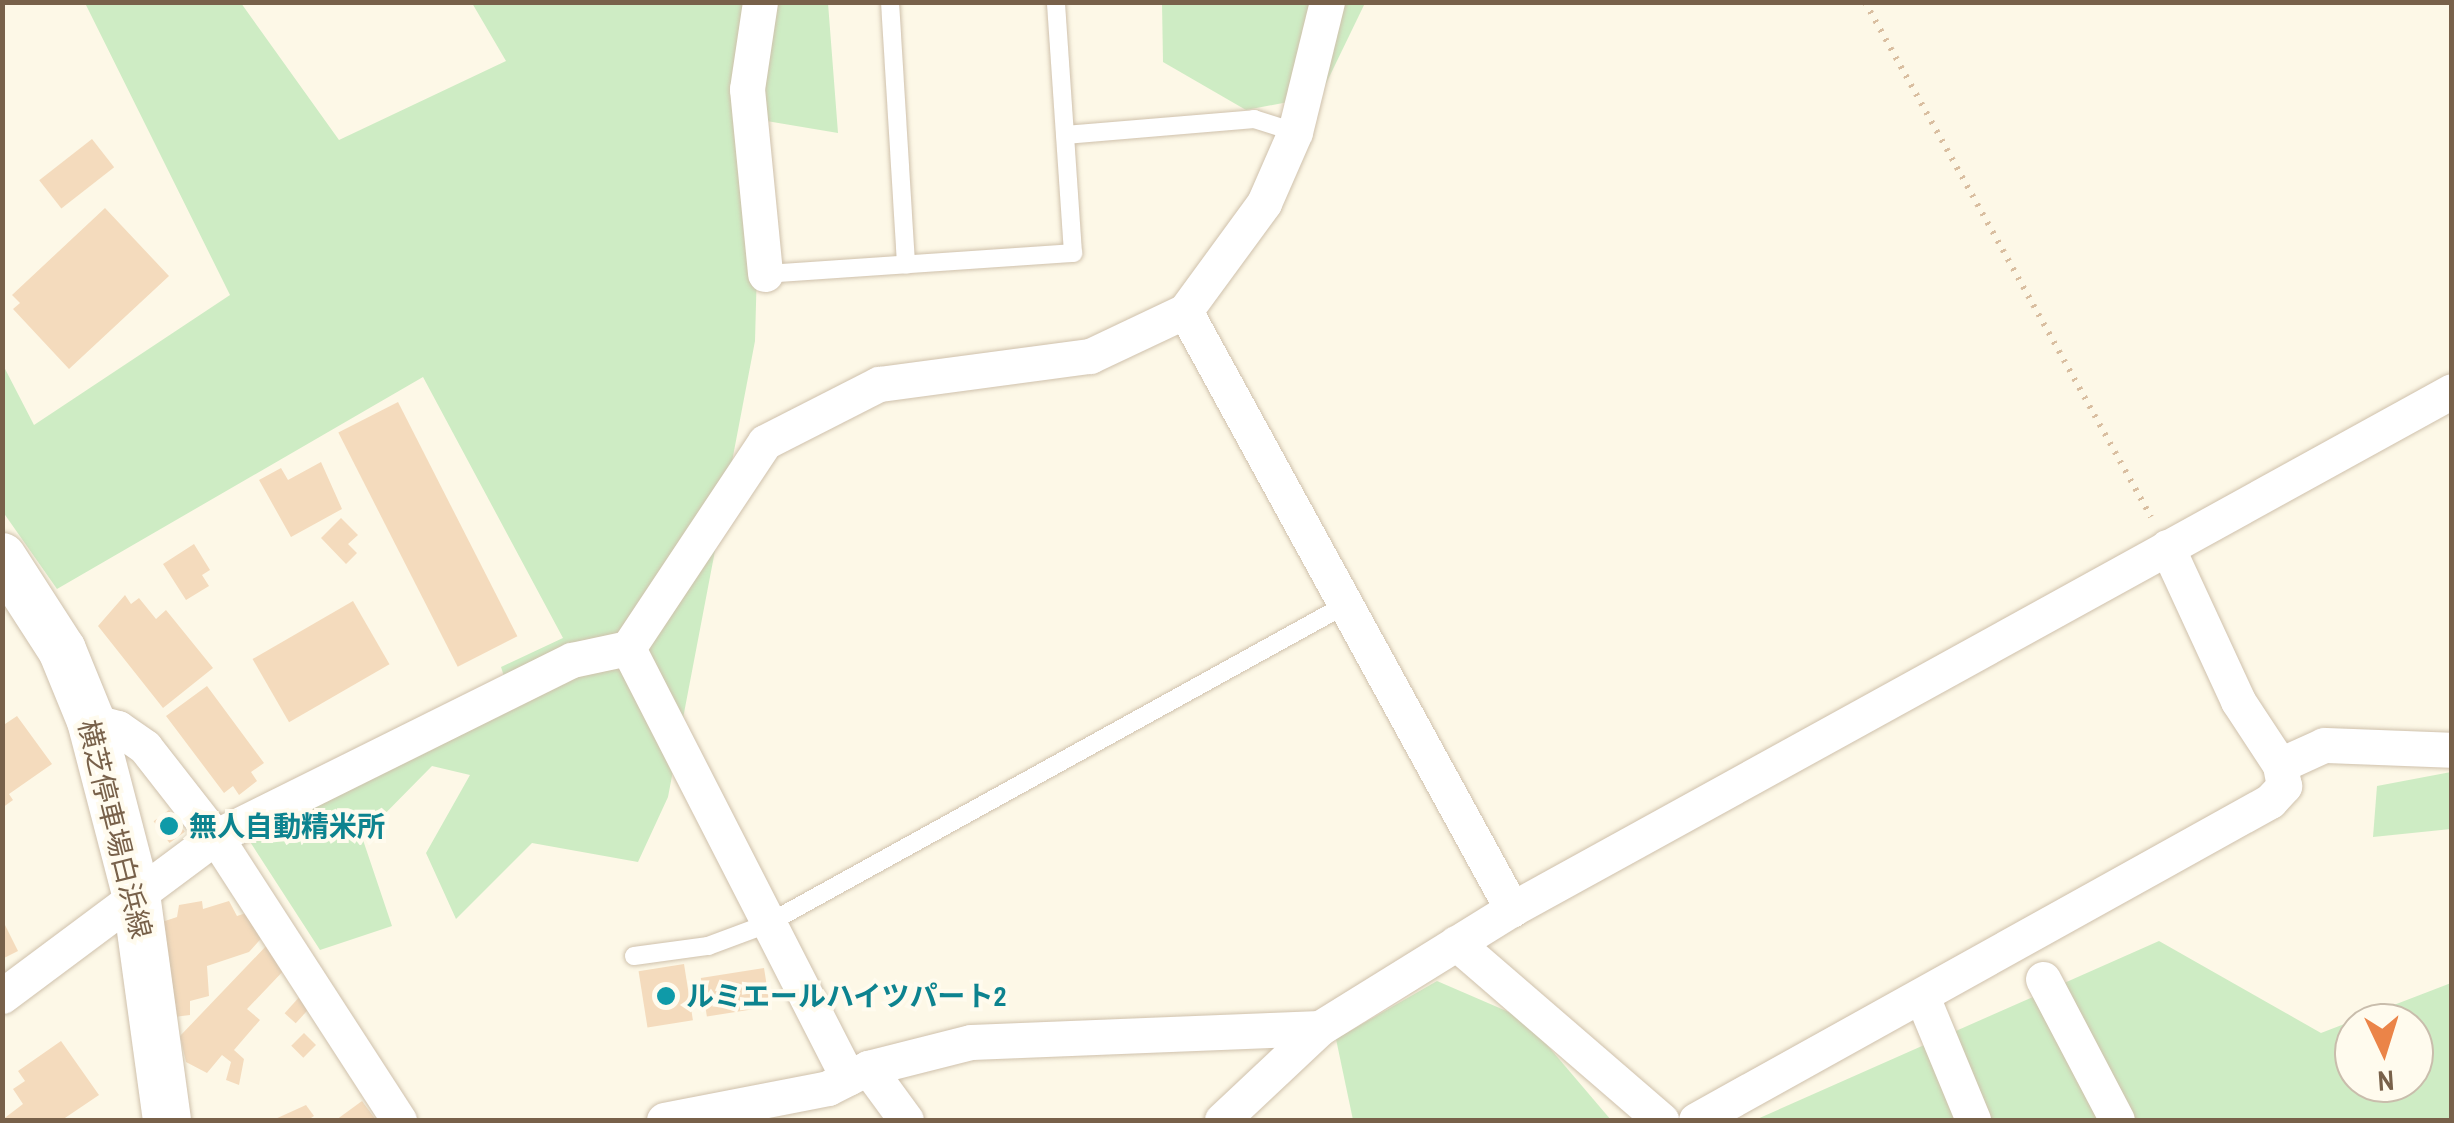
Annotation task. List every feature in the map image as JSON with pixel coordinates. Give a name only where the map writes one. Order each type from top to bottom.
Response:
[{"type":"main road","name":"横芝停車場白浜線","points":[[2,558],[62,650],[91,721],[136,894],[168,1120]]},
{"type":"street","points":[[760,2],[747,89],[765,274]]},
{"type":"street","points":[[2,996],[215,837],[572,660],[628,648],[766,442],[879,384],[1090,356],[1185,311],[1264,203],[1294,132],[1328,2]]},
{"type":"street","points":[[1185,311],[1512,908]]},
{"type":"street","points":[[1222,1120],[1320,1028],[1512,908],[2452,391]]},
{"type":"street","points":[[1696,1120],[1923,999],[2270,801],[2284,786],[2280,766],[2238,701],[2167,547]]},
{"type":"street","points":[[628,648],[767,924],[858,1073],[906,1120]]},
{"type":"street","points":[[91,721],[118,728],[145,747],[215,837],[398,1120]]},
{"type":"street","points":[[2280,766],[2324,745],[2452,750]]},
{"type":"street","points":[[1456,943],[1661,1120]]},
{"type":"street","points":[[2042,978],[2116,1120]]},
{"type":"street","points":[[1923,999],[1973,1120]]},
{"type":"street","points":[[664,1120],[828,1088],[858,1073],[971,1042],[1320,1028]]},
{"type":"lane","points":[[890,2],[906,264]]},
{"type":"lane","points":[[765,274],[1073,253],[1056,2]]},
{"type":"lane","points":[[1065,135],[1254,120],[1294,132]]},
{"type":"lane","points":[[634,956],[708,946],[767,924],[1347,604]]},
{"type":"path","points":[[1865,2],[2167,547]]},
{"type":"green space","points":[[85,3],[241,3],[339,140],[506,61],[472,3],[828,3],[838,133],[761,120],[755,341],[668,797],[638,862],[532,843],[456,919],[426,853],[470,775],[432,766],[362,837],[392,926],[320,950],[245,834],[513,704],[501,667],[563,638],[423,377],[57,589],[3,512],[2,363],[34,425],[230,295]]},
{"type":"green space","points":[[1162,3],[1365,3],[1320,96],[1246,110],[1163,62]]},
{"type":"green space","points":[[2451,772],[2451,829],[2373,837],[2377,786]]},
{"type":"green space","points":[[2159,941],[2321,1033],[2334,1028],[2334,1103],[2434,1103],[2434,1003],[2399,1003],[2451,983],[2451,1120],[1755,1120]]},
{"type":"green space","points":[[1437,981],[1525,1019],[1611,1120],[1353,1120],[1336,1039]]},
{"type":"building","points":[[92,139],[114,167],[61,209],[39,180]]},
{"type":"building","points":[[105,208],[169,276],[69,369],[13,309],[20,303],[12,295]]},
{"type":"building","points":[[398,402],[517,636],[458,667],[338,432]]},
{"type":"building","points":[[321,462],[342,509],[291,537],[259,480],[281,468],[288,480]]},
{"type":"building","points":[[341,518],[358,535],[348,544],[357,553],[346,564],[321,538]]},
{"type":"building","points":[[194,544],[210,570],[202,575],[209,586],[186,600],[163,564]]},
{"type":"building","points":[[125,595],[131,604],[139,598],[156,619],[166,610],[213,668],[163,708],[98,626]]},
{"type":"building","points":[[353,601],[390,664],[289,722],[253,659]]},
{"type":"building","points":[[207,686],[264,763],[251,772],[257,781],[239,795],[233,786],[224,793],[166,716]]},
{"type":"building","points":[[17,716],[52,764],[9,794],[13,800],[2,808],[2,726]]},
{"type":"building","name":"無人自動精米所","points":[[169,810],[185,832],[169,843],[154,821]]},
{"type":"building","points":[[202,901],[203,909],[229,901],[237,916],[249,912],[265,934],[249,952],[207,966],[209,996],[190,1001],[190,1015],[174,1017],[159,923],[177,917],[179,905]]},
{"type":"building","points":[[2,919],[18,951],[2,959]]},
{"type":"building","points":[[268,944],[288,966],[247,1009],[260,1020],[234,1050],[244,1059],[239,1085],[226,1080],[231,1062],[222,1055],[207,1073],[186,1062],[180,1036]]},
{"type":"building","name":"ルミエールハイツパート2","points":[[684,964],[693,1020],[647,1027],[639,971]]},
{"type":"building","points":[[764,968],[770,1007],[707,1017],[701,978]]},
{"type":"building","points":[[302,994],[313,1004],[296,1023],[285,1013]]},
{"type":"building","points":[[304,1033],[316,1045],[303,1058],[291,1046]]},
{"type":"building","points":[[61,1041],[99,1095],[62,1120],[2,1120],[23,1104],[13,1089],[25,1081],[18,1071]]},
{"type":"building","points":[[362,1101],[376,1120],[336,1120]]},
{"type":"building","points":[[306,1105],[314,1116],[308,1120],[273,1120]]},
{"type":"place","name":"無人自動精米所","points":[[169,826]]},
{"type":"place","name":"ルミエールハイツパート2","points":[[666,996]]}]
